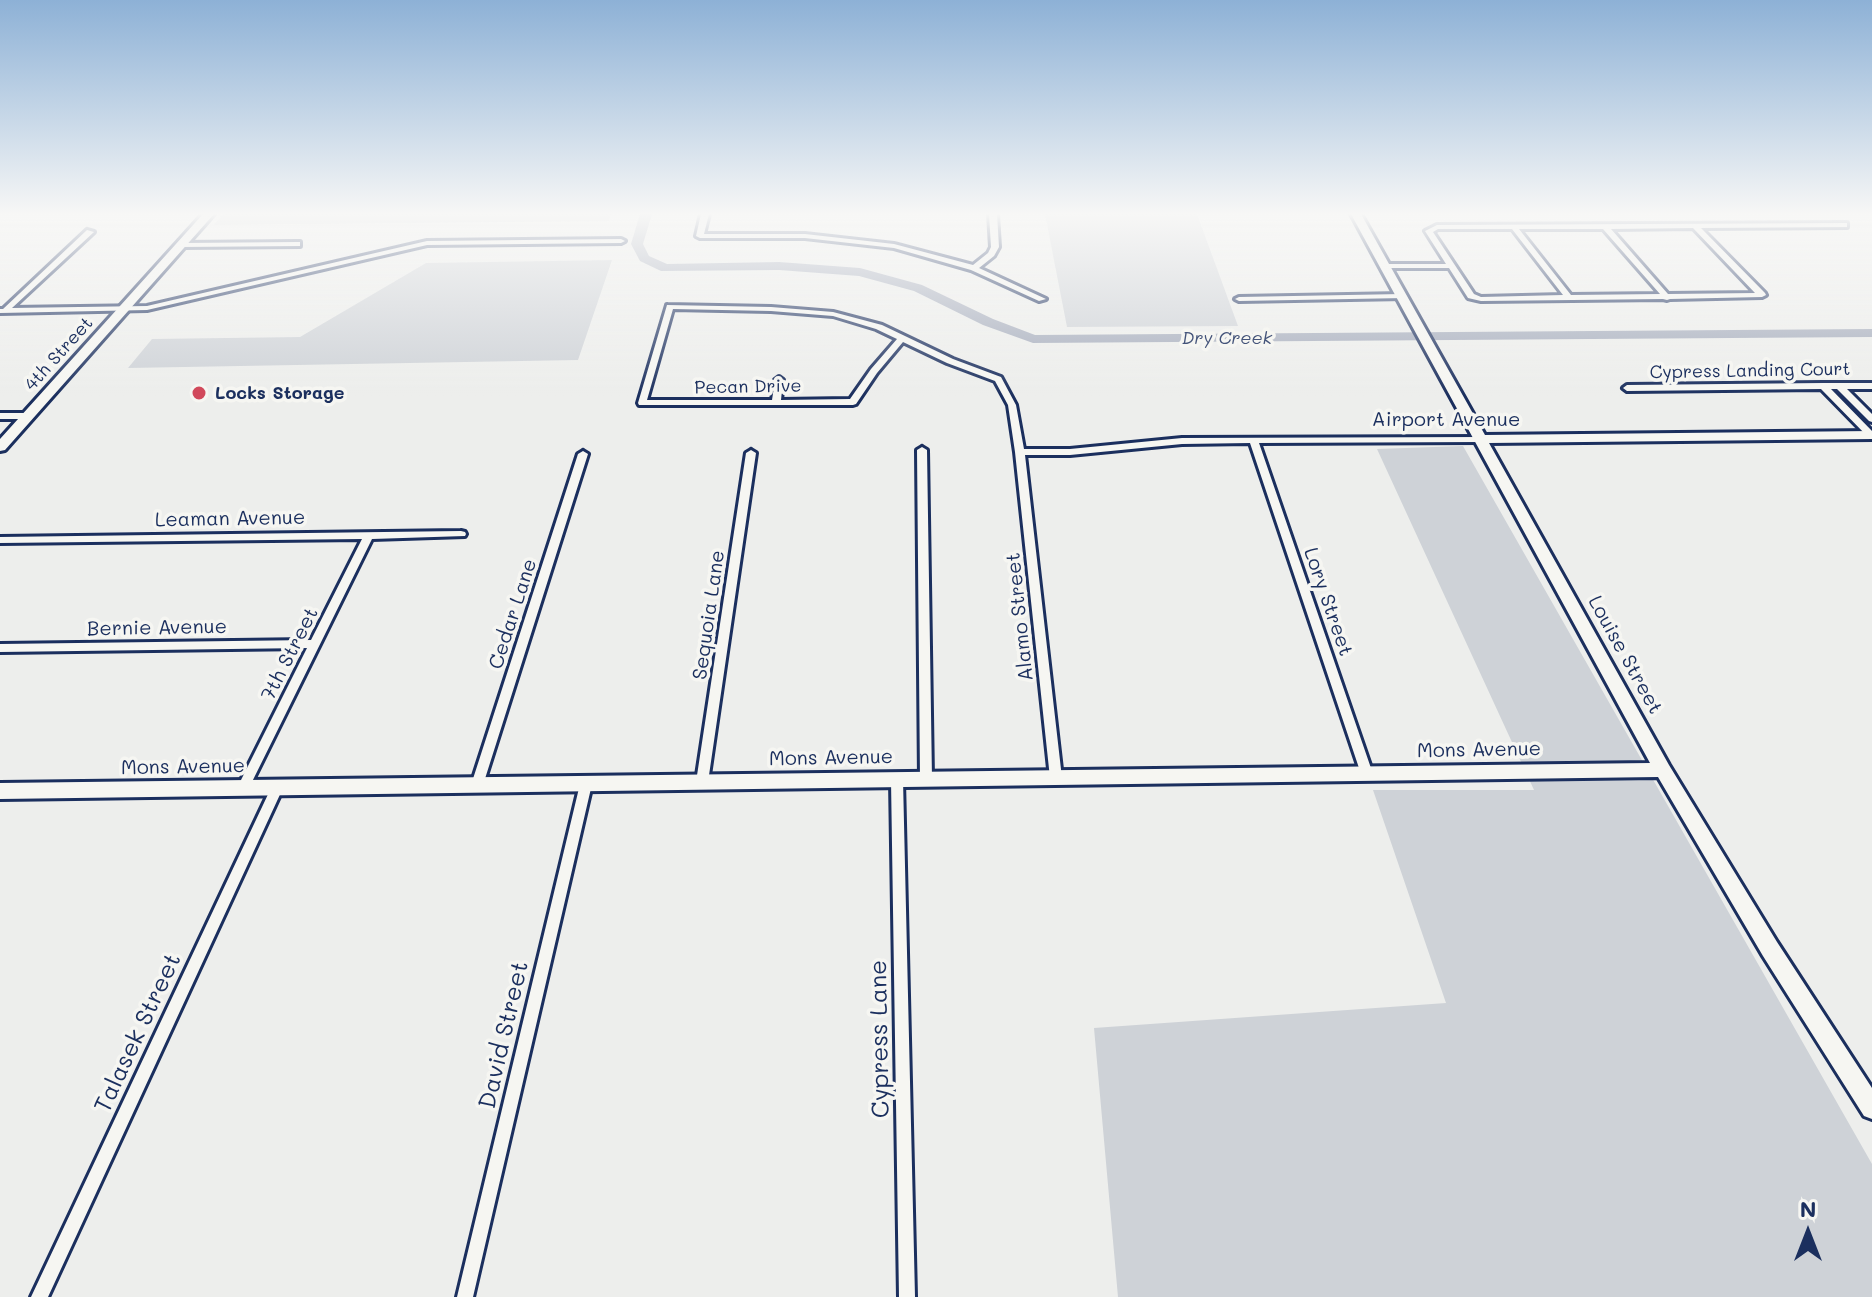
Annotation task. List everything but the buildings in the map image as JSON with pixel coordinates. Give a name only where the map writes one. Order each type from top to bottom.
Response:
[{"type":"street","points":[[2,311],[43,275]]},
{"type":"street","name":"4th Street","points":[[0,447],[155,275]]},
{"type":"street","points":[[2,311],[147,308],[291,275]]},
{"type":"street","points":[[988,275],[1042,299]]},
{"type":"street","name":"Louise Street","points":[[1390,275],[1663,770],[1770,949],[1872,1108]]},
{"type":"street","points":[[1458,275],[1475,298],[1762,295],[1742,275]]},
{"type":"street","points":[[1551,275],[1569,298]]},
{"type":"street","points":[[1647,275],[1667,298]]},
{"type":"street","points":[[1239,299],[1402,296]]},
{"type":"street","name":"Pecan Drive","points":[[670,307],[833,314],[879,327],[901,339],[853,402],[642,403],[670,307]]},
{"type":"street","name":"Alamo Street","points":[[901,339],[998,379],[1012,405],[1020,452],[1056,778]]},
{"type":"street","points":[[776,403],[779,380]]},
{"type":"street","points":[[1823,386],[1872,435]]},
{"type":"street","points":[[1839,386],[1872,419]]},
{"type":"street","name":"Cypress Landing Court","points":[[1627,388],[1872,386]]},
{"type":"street","points":[[0,416],[28,416]]},
{"type":"street","name":"Airport Avenue","points":[[1020,452],[1070,452],[1182,441],[1872,435]]},
{"type":"street","name":"Lory Street","points":[[1254,442],[1367,774]]},
{"type":"street","points":[[922,450],[926,779]]},
{"type":"street","name":"Sequoia Lane","points":[[702,782],[751,453]]},
{"type":"street","name":"Cedar Lane","points":[[477,785],[583,454]]},
{"type":"street","name":"Leaman Avenue","points":[[0,540],[461,534]]},
{"type":"street","name":"7th Street","points":[[243,788],[369,535]]},
{"type":"street","name":"Bernie Avenue","points":[[0,648],[315,644]]},
{"type":"street","name":"Mons Avenue","points":[[0,791],[1663,770]]},
{"type":"street","name":"Cypress Lane","points":[[897,780],[907,1297]]},
{"type":"street","name":"David Street","points":[[465,1297],[586,784]]},
{"type":"street","name":"Talasek Street","points":[[39,1297],[277,788]]},
{"type":"shaded area","points":[[406,275],[607,275],[578,360],[128,368],[152,339],[300,337]]},
{"type":"shaded area","points":[[1057,275],[1219,275],[1238,326],[1067,327]]},
{"type":"shaded area","points":[[1463,446],[1872,1164],[1872,1297],[1118,1297],[1094,1028],[1446,1003],[1373,790],[1534,790],[1377,449]]},
{"type":"waterway","name":"Dry Creek","points":[[869,275],[918,288],[988,322],[1033,339],[1872,333]]},
{"type":"place","name":"Locks Storage","points":[[199,393]]}]
